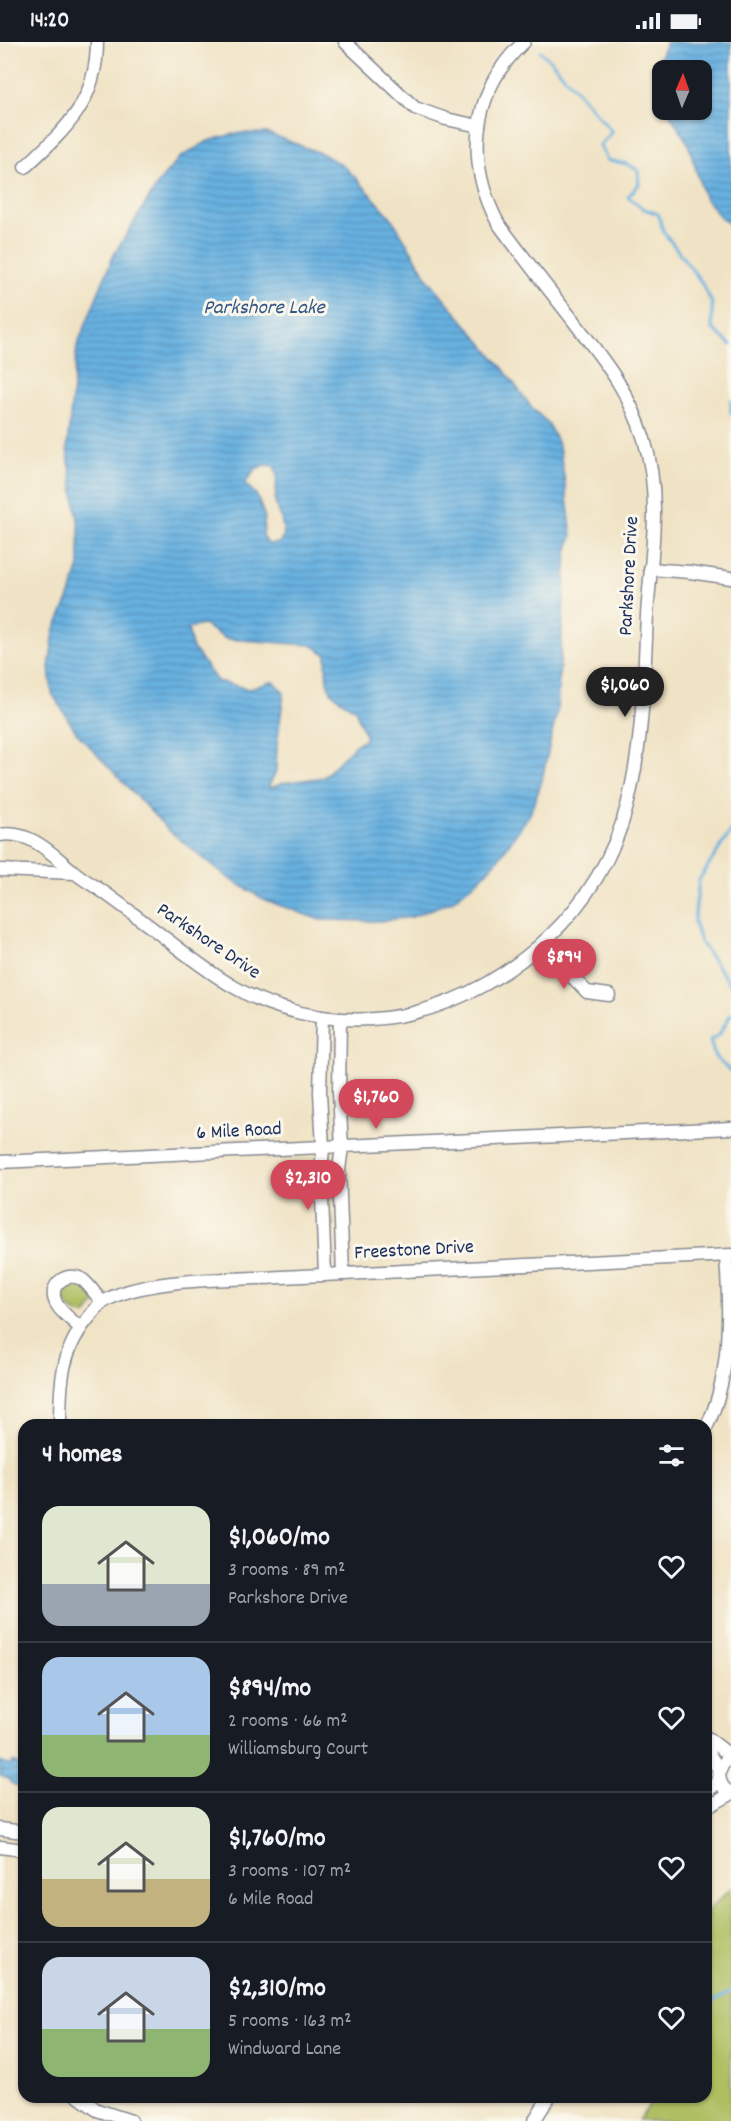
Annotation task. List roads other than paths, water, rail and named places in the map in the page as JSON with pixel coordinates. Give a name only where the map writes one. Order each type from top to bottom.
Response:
[{"type":"street","points":[[25,167],[61,134],[78,113],[86,99],[96,69],[97,42]]},
{"type":"street","points":[[345,42],[414,108],[479,126]]},
{"type":"street","name":"Parkshore Drive","points":[[0,835],[18,835],[49,849],[75,873],[234,987],[276,1006],[340,1019],[384,1018],[415,1012],[465,993],[502,974],[541,945],[572,913],[590,887],[610,853],[625,815],[636,763],[653,531],[653,491],[645,442],[622,385],[498,223],[485,197],[478,168],[479,126],[482,110],[496,77],[524,42]]},
{"type":"street","points":[[650,569],[731,578]]},
{"type":"street","points":[[0,870],[75,873]]},
{"type":"street","points":[[541,945],[587,992],[609,995]]},
{"type":"street","points":[[322,1017],[320,1093],[323,1148],[321,1172],[326,1275]]},
{"type":"street","points":[[340,1019],[339,1093],[342,1147],[339,1170],[343,1274]]},
{"type":"street","name":"6 Mile Road","points":[[0,1162],[731,1128]]},
{"type":"street","points":[[712,1419],[719,1407],[728,1382],[731,1362],[729,1256]]},
{"type":"street","name":"Freestone Drive","points":[[60,1419],[60,1385],[63,1368],[79,1327],[102,1302],[135,1289],[166,1284],[343,1274],[729,1256]]},
{"type":"street","points":[[79,1327],[56,1305],[54,1295],[57,1283],[73,1277],[82,1280],[102,1302]]},
{"type":"street","points":[[712,1742],[731,1756],[725,1761],[712,1786]]},
{"type":"street","points":[[712,1761],[722,1785],[731,1793],[712,1804]]},
{"type":"street","points":[[0,1829],[18,1831]]},
{"type":"street","points":[[0,1847],[18,1849]]},
{"type":"street","points":[[87,2103],[97,2110],[131,2121]]},
{"type":"street","points":[[534,2121],[545,2103]]},
{"type":"water","points":[[667,42],[731,42],[731,225],[722,219],[704,197],[688,143],[673,120],[712,120],[712,60],[658,60]]},
{"type":"water","name":"Parkshore Lake","points":[[237,133],[267,133],[323,154],[342,165],[391,217],[429,280],[502,367],[532,408],[548,423],[559,446],[572,536],[567,552],[557,712],[541,784],[530,814],[500,857],[480,879],[452,901],[412,917],[380,921],[320,920],[265,900],[228,878],[168,830],[76,732],[52,693],[49,668],[54,631],[70,595],[79,566],[79,528],[67,448],[77,346],[113,256],[159,182],[179,158],[208,141]],"holes":[[[266,465],[274,466],[277,474],[275,503],[281,517],[284,536],[279,543],[268,544],[263,535],[265,517],[256,494],[245,484],[255,469]],[[204,625],[226,639],[311,645],[326,654],[329,688],[337,698],[355,709],[366,738],[355,745],[324,777],[282,783],[271,788],[269,786],[276,771],[284,693],[273,681],[249,689],[217,681],[192,647],[188,628]]]},
{"type":"water","points":[[0,1762],[11,1766],[13,1762],[18,1764],[17,1786],[11,1783],[11,1780],[0,1776]]},
{"type":"waterway","points":[[540,51],[612,132],[600,145],[607,160],[627,164],[638,170],[639,184],[628,197],[642,208],[658,214],[663,231],[702,283],[712,303],[712,328],[731,345]]},
{"type":"waterway","points":[[731,401],[731,413]]},
{"type":"waterway","points":[[731,831],[699,880],[694,922],[700,942],[731,985]]},
{"type":"waterway","points":[[731,1014],[719,1035],[710,1040],[715,1057],[731,1072]]},
{"type":"waterway","points":[[712,2002],[731,1991]]}]
